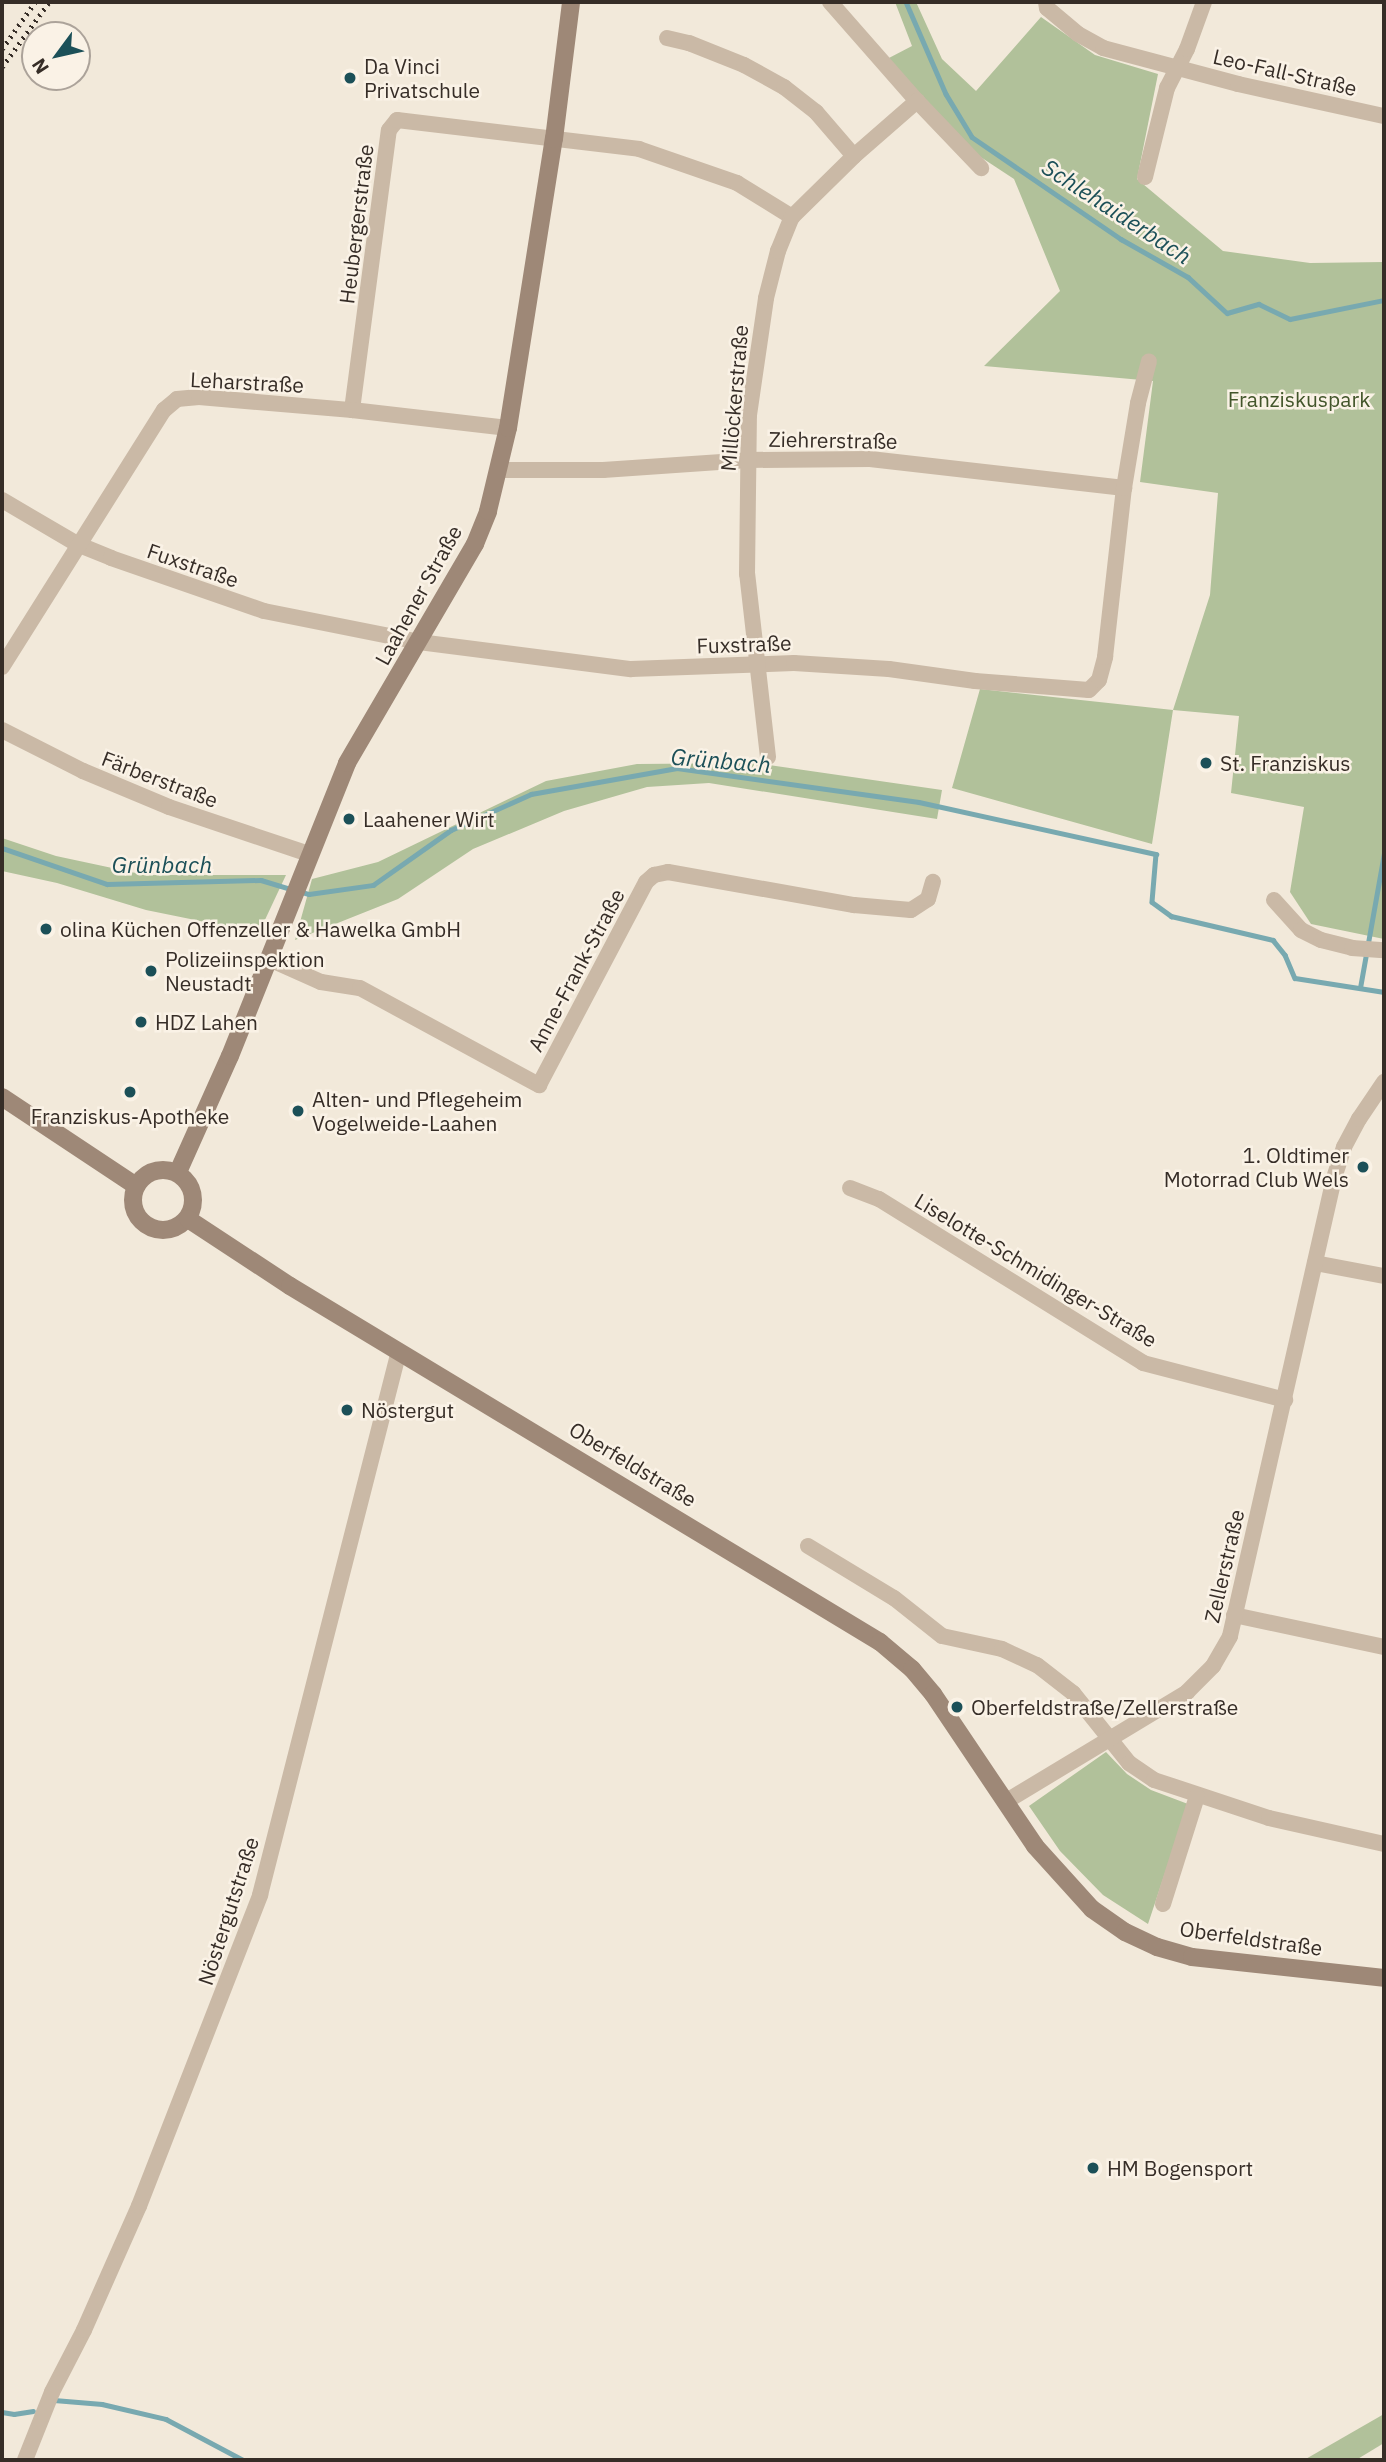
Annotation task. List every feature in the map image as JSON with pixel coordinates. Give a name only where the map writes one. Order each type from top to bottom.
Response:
[{"type":"main road","name":"Laahener Straße","points":[[178,1172],[230,1056],[294,890],[347,763],[475,544],[499,470],[508,428],[554,139],[571,2]]},
{"type":"main road","points":[[2,1097],[136,1186]]},
{"type":"main road","points":[[154,1170],[178,1172],[188,1181],[194,1194],[188,1219],[177,1227],[164,1231],[151,1228],[140,1220],[134,1209],[136,1186],[154,1170]]},
{"type":"main road","name":"Oberfeldstraße","points":[[188,1219],[399,1351],[880,1642],[912,1669],[933,1694],[1035,1846],[1092,1909],[1125,1932],[1157,1947],[1192,1957],[1384,1978]]},
{"type":"street","points":[[830,2],[917,101],[981,168]]},
{"type":"street","name":"Leo-Fall-Straße","points":[[1046,2],[1047,8],[1078,34],[1103,48],[1178,69],[1384,116]]},
{"type":"street","points":[[1145,177],[1167,88],[1178,69],[1204,2]]},
{"type":"street","points":[[667,38],[690,43],[744,65],[784,87],[816,111],[854,156]]},
{"type":"street","name":"Millöckerstraße","points":[[768,757],[747,574],[748,460],[754,369],[765,298],[778,251],[792,217],[854,156],[917,101]]},
{"type":"street","name":"Heubergerstraße","points":[[352,410],[389,130],[397,120],[409,120],[554,139]]},
{"type":"street","points":[[554,139],[639,149],[679,161],[737,183],[792,217]]},
{"type":"street","name":"Fuxstraße","points":[[2,500],[77,544],[264,611],[419,642],[631,669],[793,663],[889,669],[975,681],[1088,691],[1099,680],[1105,657],[1124,488],[1138,403],[1149,361]]},
{"type":"street","name":"Leharstraße","points":[[2,667],[77,544],[164,410],[177,399],[199,397],[352,410],[508,428]]},
{"type":"street","name":"Ziehrerstraße","points":[[499,470],[603,470],[748,460],[870,459],[1124,488]]},
{"type":"street","name":"Färberstraße","points":[[2,730],[83,771],[169,807],[309,854]]},
{"type":"street","name":"Anne-Frank-Straße","points":[[269,958],[321,982],[360,988],[539,1085],[646,882],[654,875],[668,872],[854,905],[911,910],[928,899],[933,882]]},
{"type":"street","points":[[1274,900],[1301,930],[1321,940],[1352,948],[1382,951]]},
{"type":"street","name":"Zellerstraße","points":[[1110,1740],[1172,1702],[1203,1677],[1230,1636],[1344,1147],[1384,1082]]},
{"type":"street","name":"Liselotte-Schmidinger-Straße","points":[[850,1188],[879,1199],[1143,1363],[1285,1400]]},
{"type":"street","points":[[1315,1263],[1384,1276]]},
{"type":"street","name":"Nöstergutstraße","points":[[25,2460],[52,2392],[84,2330],[139,2206],[260,1895],[399,1351]]},
{"type":"street","points":[[808,1546],[894,1598],[942,1636],[1002,1649],[1037,1665],[1073,1693],[1110,1740],[1141,1773],[1197,1796],[1269,1818],[1384,1844]]},
{"type":"street","points":[[1234,1615],[1384,1647]]},
{"type":"street","points":[[1005,1802],[1110,1740]]},
{"type":"street","points":[[1163,1904],[1197,1796]]},
{"type":"green space","name":"Franziskuspark","points":[[895,2],[916,2],[942,59],[976,91],[1041,17],[1095,55],[1158,74],[1137,179],[1223,251],[1310,263],[1384,262],[1384,939],[1311,924],[1290,892],[1304,807],[1231,793],[1239,716],[1173,710],[1210,595],[1218,493],[1140,482],[1153,381],[984,366],[1060,291],[1014,179],[976,154],[887,59],[912,46]]},
{"type":"green space","points":[[980,689],[1173,710],[1152,844],[952,788]]},
{"type":"green space","points":[[755,763],[942,790],[937,819],[709,783],[647,787],[564,811],[473,849],[398,899],[295,940],[312,879],[378,862],[546,781],[637,764]]},
{"type":"green space","points":[[2,838],[56,856],[145,875],[286,875],[256,939],[210,923],[146,910],[57,883],[2,871]]},
{"type":"green space","points":[[1106,1752],[1127,1774],[1151,1790],[1188,1804],[1148,1924],[1103,1895],[1060,1851],[1029,1806]]},
{"type":"green space","points":[[1384,2414],[1384,2443],[1356,2460],[1304,2460]]},
{"type":"waterway","name":"Schlehaiderbach","points":[[906,2],[946,94],[972,137],[1121,239],[1188,277],[1227,313],[1259,304],[1290,319],[1384,300]]},
{"type":"waterway","name":"Grünbach","points":[[299,891],[309,894],[373,885],[451,830],[531,794],[677,768],[919,802],[1156,854],[1152,902],[1171,916],[1273,940],[1285,955],[1295,978],[1384,992]]},
{"type":"waterway","name":"Grünbach","points":[[2,848],[107,884],[261,880],[291,889]]},
{"type":"waterway","name":"Schlehaiderbach","points":[[1360,988],[1384,853]]},
{"type":"waterway","points":[[54,2400],[102,2404],[166,2419],[243,2460]]},
{"type":"waterway","points":[[2,2412],[14,2414],[33,2411]]},
{"type":"railway","points":[[2,49],[35,2]]},
{"type":"railway","points":[[2,67],[49,2]]},
{"type":"place","name":"Da Vinci Privatschule","points":[[350,78]]},
{"type":"place","name":"St. Franziskus","points":[[1206,763]]},
{"type":"place","name":"Laahener Wirt","points":[[349,819]]},
{"type":"place","name":"olina Küchen Offenzeller & Hawelka GmbH","points":[[46,929]]},
{"type":"place","name":"Polizeiinspektion Neustadt","points":[[151,971]]},
{"type":"place","name":"HDZ Lahen","points":[[141,1022]]},
{"type":"place","name":"Franziskus-Apotheke","points":[[130,1092]]},
{"type":"place","name":"Alten- und Pflegeheim Vogelweide-Laahen","points":[[298,1111]]},
{"type":"place","name":"1. Oldtimer Motorrad Club Wels","points":[[1363,1167]]},
{"type":"place","name":"Nöstergut","points":[[347,1410]]},
{"type":"place","name":"Oberfeldstraße/Zellerstraße","points":[[957,1707]]},
{"type":"place","name":"HM Bogensport","points":[[1093,2168]]}]
